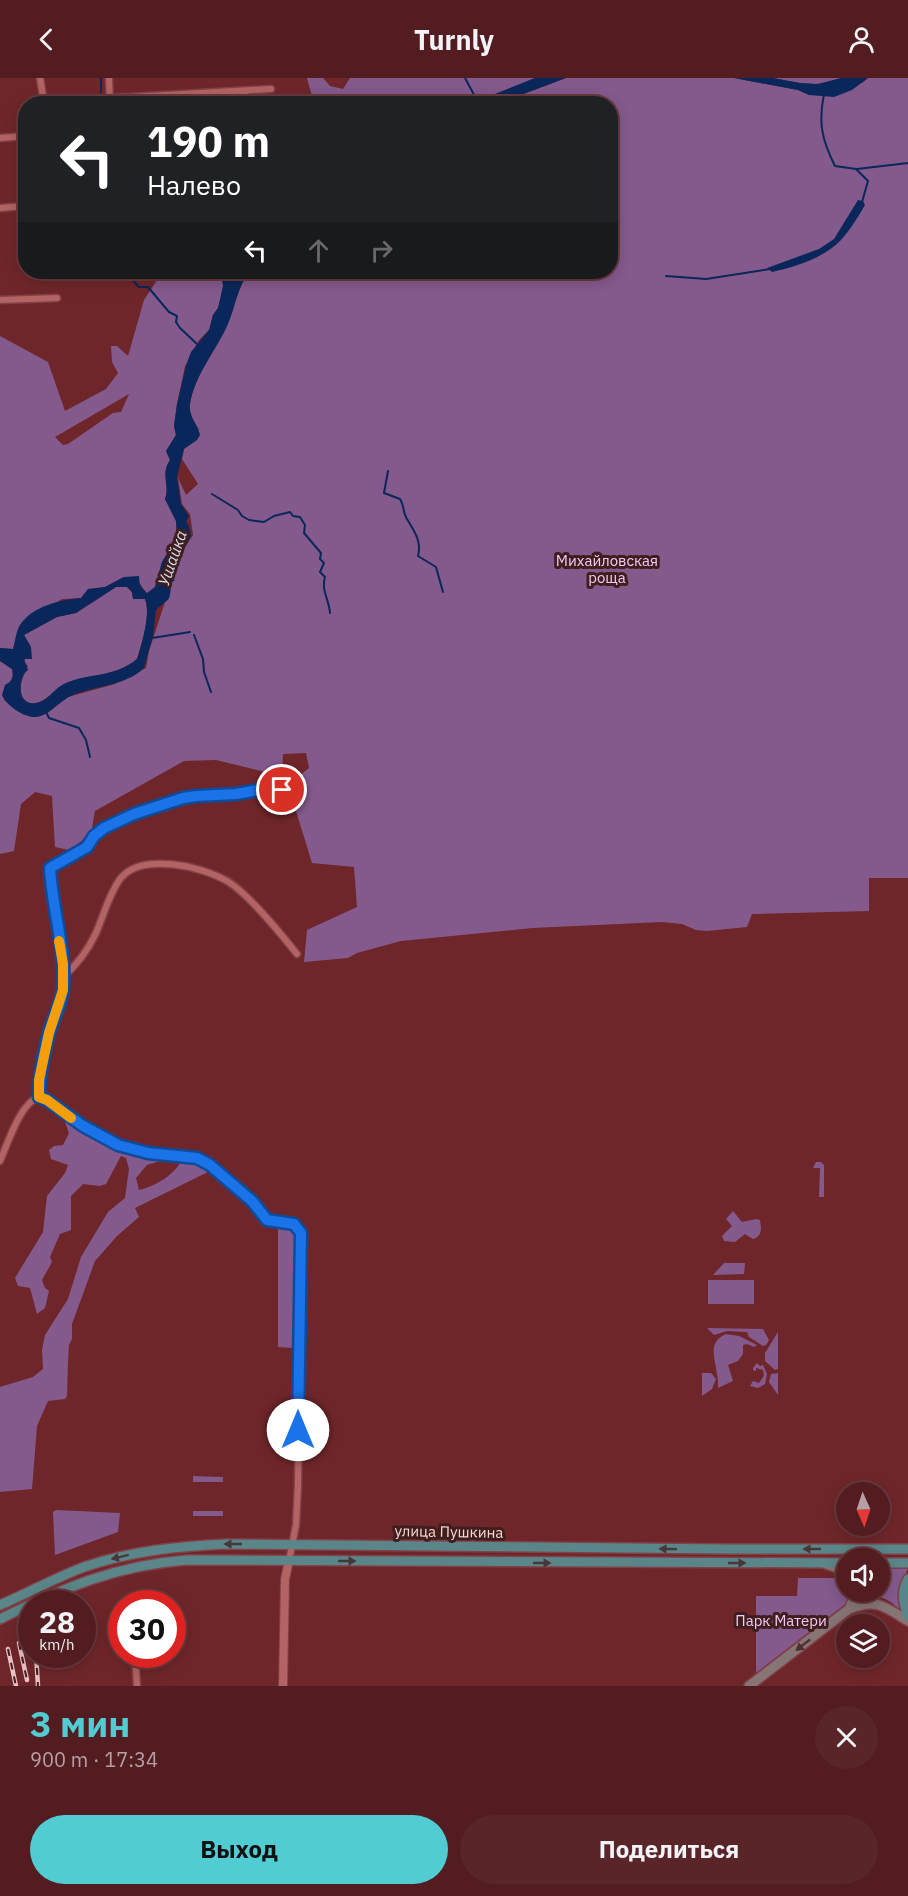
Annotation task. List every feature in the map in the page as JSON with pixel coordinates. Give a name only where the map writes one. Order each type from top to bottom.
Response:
[{"type":"main road","name":"улица Пушкина","points":[[0,1605],[83,1568],[149,1550],[218,1544],[704,1549],[891,1549],[908,1547]]},
{"type":"main road","name":"улица Пушкина","points":[[0,1618],[48,1595],[124,1568],[187,1560],[836,1563]]},
{"type":"main road","points":[[824,1563],[836,1567]]},
{"type":"main road","points":[[890,1563],[908,1563]]},
{"type":"main road","points":[[908,1579],[903,1597],[908,1616]]},
{"type":"main road","points":[[849,1609],[852,1602]]},
{"type":"main road","points":[[749,1686],[849,1609],[863,1604],[877,1603],[908,1621]]},
{"type":"street","points":[[40,78],[43,96]]},
{"type":"street","points":[[109,78],[110,96]]},
{"type":"street","points":[[178,96],[271,89]]},
{"type":"street","points":[[246,91],[246,96]]},
{"type":"street","points":[[0,138],[18,137]]},
{"type":"street","points":[[0,208],[18,207]]},
{"type":"street","points":[[0,300],[57,298]]},
{"type":"street","points":[[39,1097],[39,1080],[49,1033],[63,990],[63,964],[51,894],[50,868],[87,847],[94,836],[104,828],[134,814],[189,797],[236,794],[274,787],[282,790]]},
{"type":"street","points":[[63,977],[83,957],[96,934],[108,901],[119,881],[127,872],[141,865],[154,863],[191,869],[228,881],[271,923],[297,954]]},
{"type":"street","points":[[0,1161],[20,1117],[32,1100],[39,1097],[47,1100],[93,1133],[118,1145],[148,1153],[197,1158],[210,1165],[252,1201],[267,1220],[294,1224],[301,1233],[298,1485],[296,1525],[285,1579],[284,1686]]},
{"type":"street","points":[[136,1668],[137,1686]]},
{"type":"green space","points":[[307,78],[323,78],[330,86],[343,89],[350,78],[535,78],[491,96],[312,96]]},
{"type":"green space","name":"Михайловская роща","points":[[566,78],[734,78],[798,90],[809,95],[862,83],[868,78],[908,78],[908,878],[869,878],[869,911],[752,914],[747,927],[707,931],[696,930],[682,924],[662,922],[532,928],[401,941],[357,953],[348,958],[304,962],[307,930],[357,907],[354,867],[312,863],[288,785],[309,768],[306,753],[283,754],[282,776],[216,760],[184,761],[95,811],[91,834],[69,850],[55,847],[52,796],[35,792],[21,804],[14,851],[0,854],[0,661],[13,672],[11,681],[5,685],[4,700],[18,711],[36,717],[47,713],[68,697],[115,684],[146,668],[149,651],[169,590],[168,585],[181,554],[193,535],[190,514],[182,504],[178,478],[186,495],[198,484],[182,459],[184,449],[199,429],[193,421],[190,404],[196,383],[228,323],[244,279],[618,279],[618,96],[518,96]]},
{"type":"green space","points":[[773,78],[841,78],[816,84]]},
{"type":"green space","points":[[139,279],[223,279],[224,285],[209,330],[199,340],[185,366],[174,426],[176,435],[166,451],[170,460],[166,471],[165,499],[176,521],[177,537],[162,562],[155,587],[147,594],[138,581],[124,577],[105,587],[89,589],[81,598],[62,599],[20,626],[13,649],[0,648],[0,336],[48,362],[65,411],[106,389],[118,373],[112,362],[111,346],[117,346],[128,356],[144,300],[157,280]],"holes":[[[129,394],[121,412],[113,413],[68,444],[63,445],[55,437]]]},
{"type":"green space","points":[[116,587],[127,587],[132,592],[133,599],[145,599],[147,605],[143,637],[137,659],[121,669],[61,686],[39,702],[33,704],[28,702],[22,697],[20,691],[28,666],[24,662],[31,647],[24,635],[57,617],[76,613]]},
{"type":"green space","points":[[67,1120],[117,1148],[162,1157],[160,1161],[147,1165],[136,1178],[139,1190],[164,1179],[182,1160],[196,1162],[210,1171],[135,1208],[139,1217],[117,1236],[95,1261],[72,1324],[67,1396],[65,1399],[48,1401],[37,1426],[32,1489],[0,1492],[0,1387],[33,1377],[43,1369],[42,1350],[45,1335],[68,1299],[81,1257],[108,1212],[125,1198],[129,1169],[126,1158],[121,1156],[106,1184],[100,1186],[83,1184],[71,1196],[71,1230],[60,1234],[50,1257],[52,1262],[42,1280],[49,1291],[45,1308],[37,1314],[30,1288],[18,1286],[15,1278],[43,1232],[47,1196],[65,1173],[68,1165],[51,1159],[49,1150],[54,1146],[63,1145],[69,1133],[65,1122]]},
{"type":"green space","points":[[816,1162],[824,1165],[824,1197],[819,1197],[820,1168],[813,1168]]},
{"type":"green space","points":[[733,1211],[742,1222],[760,1220],[761,1231],[758,1236],[753,1239],[745,1234],[735,1242],[724,1241],[722,1236],[732,1226],[726,1219]]},
{"type":"green space","points":[[278,1226],[295,1231],[298,1237],[297,1344],[293,1348],[278,1347]]},
{"type":"green space","points":[[724,1263],[745,1263],[744,1274],[713,1275]]},
{"type":"green space","points":[[708,1280],[754,1280],[754,1304],[708,1304]]},
{"type":"green space","points":[[707,1328],[763,1329],[769,1340],[763,1346],[749,1337],[747,1332],[727,1331],[714,1335]]},
{"type":"green space","points":[[778,1332],[778,1369],[775,1370],[765,1361],[765,1353]]},
{"type":"green space","points":[[726,1334],[739,1336],[757,1345],[754,1347],[743,1345],[743,1354],[738,1361],[728,1365],[733,1381],[718,1388],[714,1346],[720,1337]]},
{"type":"green space","points":[[757,1363],[760,1366],[763,1365],[767,1374],[765,1384],[758,1388],[750,1386],[753,1381],[759,1383],[764,1376],[763,1370],[756,1368],[756,1371],[753,1370]]},
{"type":"green space","points":[[702,1373],[711,1373],[716,1379],[712,1389],[702,1396]]},
{"type":"green space","points":[[778,1373],[778,1395],[769,1382],[771,1374]]},
{"type":"green space","points":[[193,1476],[223,1477],[223,1482],[193,1482]]},
{"type":"green space","points":[[56,1510],[120,1513],[118,1532],[55,1555],[53,1512]]},
{"type":"green space","points":[[193,1511],[223,1511],[223,1516],[193,1516]]},
{"type":"green space","points":[[908,1567],[898,1591],[900,1610],[890,1602],[890,1568]]},
{"type":"green space","name":"Парк Матери","points":[[798,1578],[836,1578],[836,1602],[848,1602],[756,1673],[756,1596],[797,1596]]},
{"type":"water","points":[[535,78],[566,78],[518,96],[490,96]]},
{"type":"water","points":[[734,78],[773,78],[818,84],[841,78],[868,78],[852,90],[834,97],[809,95],[798,90]]},
{"type":"water","points":[[858,200],[863,201],[865,205],[857,219],[841,240],[826,252],[818,257],[772,272],[767,268],[819,249],[834,239]]},
{"type":"water","name":"Ушайка","points":[[223,279],[244,279],[228,324],[196,383],[190,404],[190,412],[200,435],[184,449],[177,477],[181,504],[189,516],[186,522],[191,536],[175,564],[173,579],[175,580],[171,583],[170,597],[156,610],[153,636],[144,668],[128,679],[71,696],[41,716],[31,717],[21,713],[7,703],[2,695],[5,685],[11,681],[13,674],[12,669],[0,661],[0,648],[13,649],[19,627],[25,618],[47,605],[81,598],[88,589],[105,587],[124,577],[139,576],[140,585],[147,593],[155,587],[162,562],[177,537],[176,521],[165,499],[165,475],[170,460],[166,451],[176,435],[174,426],[177,404],[186,366],[191,352],[209,330],[213,315],[218,308]],"holes":[[[116,587],[127,587],[132,592],[133,599],[145,599],[147,605],[145,629],[137,659],[119,670],[71,681],[40,702],[30,703],[25,700],[21,690],[22,678],[28,670],[24,659],[32,659],[31,647],[24,635],[57,617],[76,613]]]},
{"type":"waterway","points":[[101,78],[101,92]]},
{"type":"waterway","points":[[465,78],[475,96]]},
{"type":"waterway","points":[[824,94],[821,123],[827,148],[835,166],[856,169],[868,181],[862,202]]},
{"type":"waterway","points":[[857,169],[908,163]]},
{"type":"waterway","points":[[666,276],[706,279],[770,269]]},
{"type":"waterway","points":[[132,279],[139,287],[148,287],[169,312],[177,316],[176,322],[180,328],[197,344]]},
{"type":"waterway","points":[[388,471],[384,493],[400,499],[418,541],[418,556],[436,567],[443,592]]},
{"type":"waterway","points":[[212,494],[238,510],[249,520],[264,522],[274,516],[290,512],[293,516],[300,517],[305,525],[304,533],[321,553],[320,559],[324,563],[320,572],[325,577],[324,587],[330,613]]},
{"type":"waterway","points":[[152,638],[190,632]]},
{"type":"waterway","points":[[194,635],[211,692]]},
{"type":"waterway","points":[[45,710],[49,718],[79,728],[86,740],[90,757]]},
{"type":"railway","points":[[8,1649],[16,1686]]},
{"type":"railway","points":[[24,1668],[27,1680]]},
{"type":"railway","points":[[37,1668],[38,1686]]},
{"type":"slow traffic","points":[[59,941],[63,964],[63,990],[49,1033],[39,1080],[39,1097],[47,1100],[71,1118]]},
{"type":"route","points":[[282,790],[274,787],[236,794],[183,798],[134,814],[104,828],[94,836],[87,847],[50,868],[51,894],[63,964],[63,990],[49,1033],[39,1080],[39,1097],[47,1100],[93,1133],[118,1145],[165,1156],[197,1158],[210,1165],[252,1201],[267,1220],[294,1224],[301,1233],[298,1430]]}]
